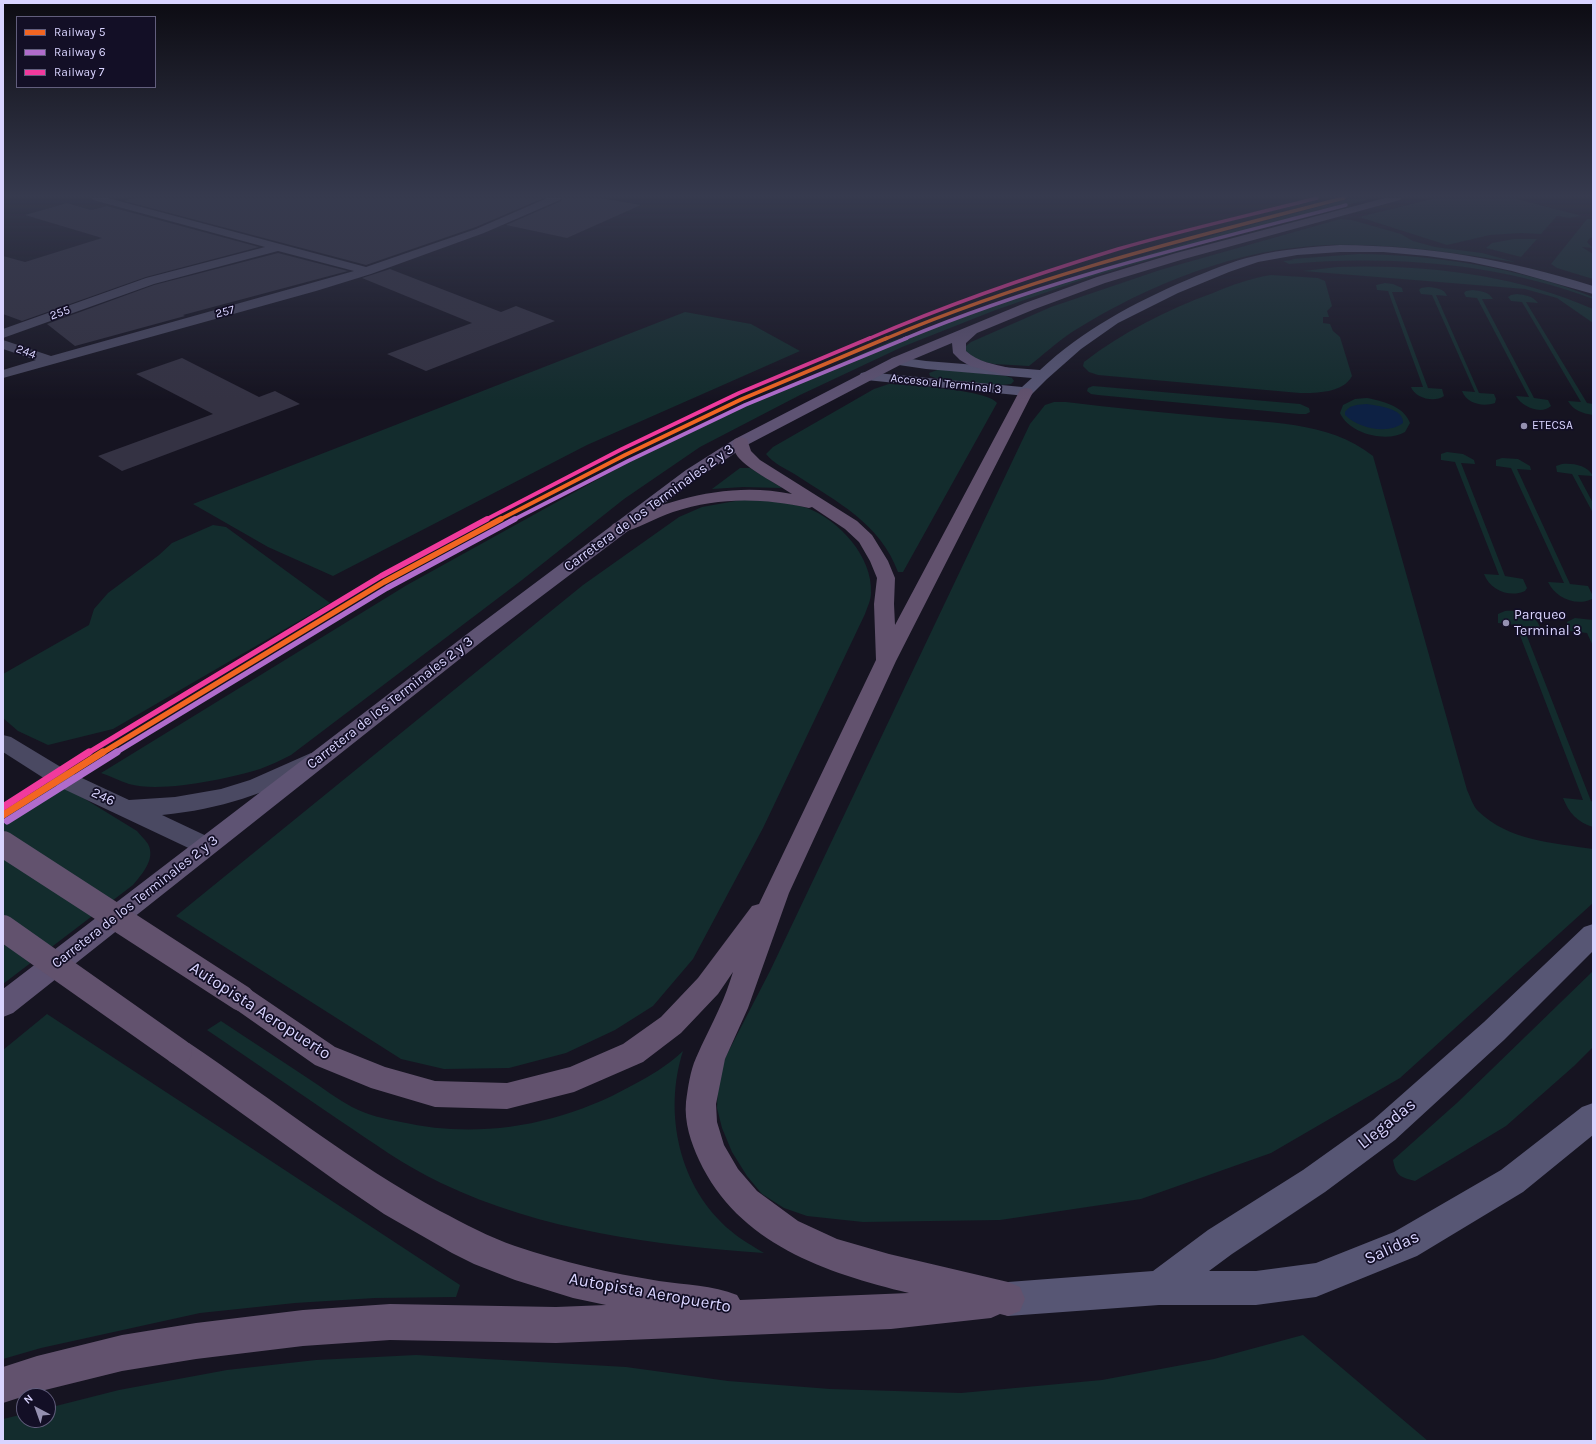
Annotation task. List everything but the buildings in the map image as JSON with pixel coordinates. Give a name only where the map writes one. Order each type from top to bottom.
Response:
[{"type":"highway","points":[[1008,1299],[837,1256],[786,1232],[746,1202],[718,1166],[709,1147],[702,1122],[701,1104],[710,1059],[734,1008],[776,893],[886,661],[1026,392]]},
{"type":"highway","points":[[741,442],[743,453],[754,463],[851,525],[866,539],[879,561],[886,578],[884,604],[886,661]]},
{"type":"highway","points":[[619,528],[649,514],[704,498],[725,495],[768,495],[783,497],[825,508]]},
{"type":"highway","name":"Autopista Aeropuerto","points":[[3,844],[242,998],[325,1056],[382,1079],[435,1094],[507,1096],[574,1079],[633,1053],[671,1025],[708,986],[776,893]]},
{"type":"highway","name":"Autopista Aeropuerto","points":[[3,928],[324,1156],[379,1193],[424,1220],[485,1252],[564,1279],[620,1292],[686,1303],[801,1314]]},
{"type":"highway","points":[[3,1385],[37,1374],[122,1353],[196,1341],[303,1328],[390,1322],[556,1325],[801,1314],[891,1312],[1008,1299]]},
{"type":"main road","name":"Carretera de los Terminales 2 y 3","points":[[3,1005],[478,634],[692,474],[741,442],[897,361],[973,329],[1101,280],[1151,265]]},
{"type":"main road","points":[[1026,392],[1042,374],[1090,335],[1130,310],[1167,293],[1237,265]]},
{"type":"main road","points":[[1498,265],[1541,274],[1593,290]]},
{"type":"main road","points":[[1167,293],[1243,276]]},
{"type":"main road","points":[[1496,276],[1538,286]]},
{"type":"main road","points":[[973,329],[959,342],[959,350],[961,355],[978,364],[1004,371]]},
{"type":"main road","name":"Acceso al Terminal 3","points":[[897,361],[926,365],[1042,374]]},
{"type":"main road","name":"Acceso al Terminal 3","points":[[866,376],[1026,392]]},
{"type":"main road","name":"Llegadas","points":[[1159,1288],[1220,1242],[1314,1181],[1384,1130],[1494,1031],[1593,934]]},
{"type":"main road","name":"Salidas","points":[[1008,1299],[1159,1288],[1256,1288],[1323,1278],[1404,1244],[1512,1181],[1593,1117]]},
{"type":"street","name":"255","points":[[3,334],[150,281],[209,265]]},
{"type":"street","points":[[345,265],[366,271]]},
{"type":"street","name":"257","points":[[3,374],[312,288],[382,265]]},
{"type":"street","name":"244","points":[[3,344],[49,360]]},
{"type":"street","name":"246","points":[[3,742],[61,778],[206,846]]},
{"type":"street","points":[[125,808],[165,807],[216,798],[249,789],[322,757]]},
{"type":"green space","points":[[1111,265],[1130,265],[1087,278],[993,311],[902,347],[800,395],[700,447],[624,499],[522,580],[291,755],[260,769],[231,777],[176,786],[158,787],[129,784],[101,773],[407,585],[629,462],[731,411],[889,342],[1078,275]]},
{"type":"green space","points":[[1176,265],[1215,265],[1163,284],[1101,315],[1055,344],[1029,366],[994,364],[977,360],[965,351],[966,346],[971,342],[1051,307]]},
{"type":"green space","points":[[1446,265],[1480,265],[1507,271],[1537,278],[1565,287],[1593,297],[1593,299],[1557,287],[1519,277]]},
{"type":"green space","points":[[1553,265],[1593,265],[1593,279],[1557,268]]},
{"type":"green space","points":[[1337,267],[1402,267],[1435,270],[1467,274],[1532,287],[1593,309],[1593,323],[1557,298],[1525,289],[1303,271]]},
{"type":"green space","points":[[1271,275],[1318,278],[1325,281],[1332,306],[1327,311],[1329,317],[1323,317],[1323,323],[1330,324],[1333,331],[1340,337],[1352,376],[1348,382],[1329,391],[1300,393],[1098,375],[1089,372],[1083,366],[1084,362],[1114,341],[1162,314],[1234,285]]},
{"type":"green space","points":[[1385,283],[1393,284],[1402,288],[1403,292],[1392,292],[1428,388],[1442,389],[1444,396],[1440,398],[1430,399],[1421,397],[1413,391],[1411,387],[1423,387],[1388,291],[1377,290],[1376,285]]},
{"type":"green space","points":[[1428,287],[1439,289],[1446,293],[1447,296],[1436,295],[1479,393],[1494,394],[1496,399],[1495,403],[1485,405],[1471,402],[1464,395],[1462,391],[1475,392],[1432,295],[1421,294],[1419,290],[1421,288]]},
{"type":"green space","points":[[1473,290],[1487,293],[1493,299],[1482,299],[1534,398],[1548,400],[1551,406],[1547,409],[1537,410],[1527,406],[1516,396],[1529,397],[1477,298],[1466,297],[1464,293],[1466,291]]},
{"type":"green space","points":[[1517,294],[1531,297],[1538,303],[1526,302],[1587,403],[1593,404],[1593,415],[1579,411],[1568,401],[1581,402],[1522,302],[1511,301],[1508,297]]},
{"type":"green space","points":[[685,312],[751,324],[800,351],[587,445],[333,576],[268,547],[193,504]]},
{"type":"green space","points":[[940,369],[1006,376],[1012,378],[1014,381],[1011,384],[1001,385],[938,379],[930,376],[929,373]]},
{"type":"green space","points":[[889,384],[947,389],[991,398],[997,403],[903,572],[898,572],[890,555],[880,540],[856,515],[776,463],[766,454],[773,447],[874,389]]},
{"type":"green space","points":[[1093,386],[1300,404],[1309,408],[1310,412],[1306,414],[1299,414],[1098,395],[1091,394],[1087,391],[1088,388]]},
{"type":"green space","points":[[1367,398],[1392,405],[1403,412],[1410,423],[1405,432],[1389,437],[1379,436],[1360,431],[1351,426],[1340,413],[1343,405],[1355,399]]},
{"type":"green space","points":[[1054,402],[1295,425],[1316,429],[1336,436],[1355,444],[1373,456],[1467,790],[1473,804],[1478,811],[1490,821],[1518,835],[1548,842],[1593,849],[1593,903],[1400,1078],[1271,1153],[1141,1199],[1000,1220],[863,1222],[807,1216],[784,1208],[762,1194],[747,1176],[732,1152],[722,1128],[717,1108],[718,1083],[725,1058],[770,971],[1030,424],[1045,405]]},
{"type":"green space","points":[[1447,452],[1463,454],[1474,460],[1475,464],[1461,463],[1505,576],[1523,579],[1527,588],[1525,591],[1513,594],[1507,593],[1495,588],[1487,580],[1484,574],[1499,575],[1455,462],[1441,460],[1441,454]]},
{"type":"green space","points":[[1502,458],[1518,459],[1530,466],[1531,470],[1517,469],[1570,584],[1588,586],[1593,596],[1592,599],[1579,602],[1572,601],[1555,592],[1551,587],[1548,582],[1564,583],[1511,468],[1496,466],[1496,460]]},
{"type":"green space","points":[[1571,464],[1583,467],[1593,476],[1578,475],[1593,503],[1593,513],[1572,474],[1557,472],[1556,466]]},
{"type":"green space","points":[[740,468],[750,468],[782,488],[743,487],[712,489]]},
{"type":"green space","points":[[741,500],[774,501],[799,506],[807,508],[831,521],[852,542],[860,553],[870,580],[871,596],[865,614],[763,828],[693,959],[653,1006],[615,1030],[566,1053],[509,1068],[444,1069],[401,1059],[176,916],[583,585],[679,517],[702,507]]},
{"type":"green space","points":[[213,525],[226,527],[330,603],[113,729],[48,745],[18,731],[3,718],[3,674],[89,625],[94,609],[108,593],[159,555],[172,543]]},
{"type":"green space","points":[[1505,611],[1521,612],[1531,616],[1538,623],[1540,628],[1523,626],[1591,801],[1593,802],[1593,827],[1578,820],[1568,808],[1563,798],[1583,800],[1516,625],[1498,623],[1498,614]]},
{"type":"green space","points":[[1575,618],[1593,620],[1593,646],[1587,633],[1569,631],[1567,622]]},
{"type":"green space","points":[[49,777],[137,831],[148,844],[150,850],[149,861],[144,871],[133,885],[3,984],[3,807]]},
{"type":"green space","points":[[1593,971],[1593,1047],[1574,1066],[1506,1126],[1415,1181],[1402,1177],[1397,1173],[1393,1160],[1458,1102]]},
{"type":"green space","points":[[47,1014],[460,1285],[456,1297],[375,1298],[295,1303],[200,1313],[41,1348],[3,1359],[3,1050]]},
{"type":"green space","points":[[221,1021],[335,1097],[358,1110],[401,1122],[430,1127],[460,1129],[490,1129],[519,1125],[576,1111],[631,1086],[665,1066],[683,1051],[677,1075],[675,1099],[676,1124],[680,1148],[688,1171],[699,1193],[713,1213],[731,1231],[764,1253],[723,1250],[640,1240],[599,1233],[518,1213],[441,1183],[376,1145],[207,1030]]},
{"type":"green space","points":[[1303,1335],[1428,1441],[3,1441],[3,1419],[16,1416],[16,1428],[56,1428],[56,1406],[119,1390],[227,1370],[316,1360],[416,1355],[626,1367],[728,1381],[830,1389],[961,1393],[1102,1380],[1214,1359]]},
{"type":"water","points":[[1367,404],[1395,411],[1402,418],[1403,423],[1397,427],[1389,429],[1373,428],[1357,423],[1345,415],[1347,409],[1355,405]]},
{"type":"rail line","name":"7","points":[[3,807],[57,772],[381,576],[508,507],[622,449],[739,393],[902,324],[1007,285],[1068,265]]},
{"type":"rail line","name":"5","points":[[3,815],[61,778],[384,582],[511,513],[625,455],[742,399],[905,330],[1009,292],[1092,265]]},
{"type":"rail line","name":"6","points":[[7,821],[65,784],[387,588],[514,519],[628,461],[745,405],[908,337],[1011,299],[1116,265]]},
{"type":"place","name":"ETECSA","points":[[1524,426]]},
{"type":"place","name":"Parqueo Terminal 3","points":[[1506,623]]}]
